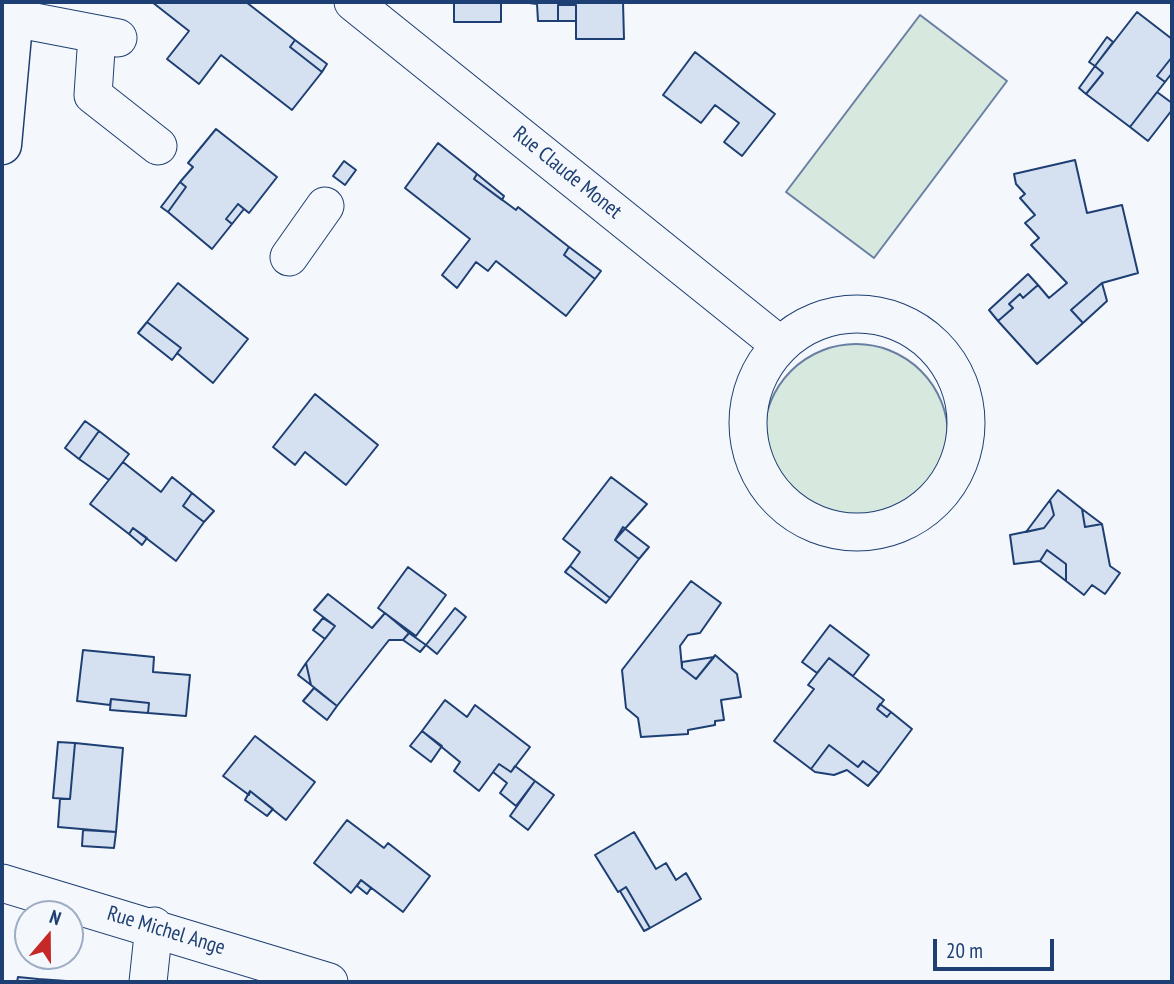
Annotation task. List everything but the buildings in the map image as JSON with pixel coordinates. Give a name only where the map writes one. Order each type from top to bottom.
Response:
[{"type":"street","name":"Rue Claude Monet","points":[[353,2],[780,345]]},
{"type":"street","points":[[2,145],[15,10],[108,36],[93,95],[158,146]]},
{"type":"street","points":[[289,257],[325,206]]},
{"type":"street","points":[[866,311],[927,335],[966,395],[966,451],[926,513],[860,537],[792,516],[749,458],[751,386],[780,345],[821,317],[866,311]]},
{"type":"street","name":"Rue Michel Ange","points":[[2,883],[153,926],[329,982]]},
{"type":"street","points":[[148,982],[153,926]]},
{"type":"shaded area","points":[[920,15],[1007,81],[874,258],[786,192]]},
{"type":"shaded area","points":[[856,344],[891,351],[921,371],[941,401],[948,436],[941,471],[921,501],[891,521],[856,528],[821,521],[791,501],[771,471],[764,436],[771,401],[791,371],[821,351]]}]
